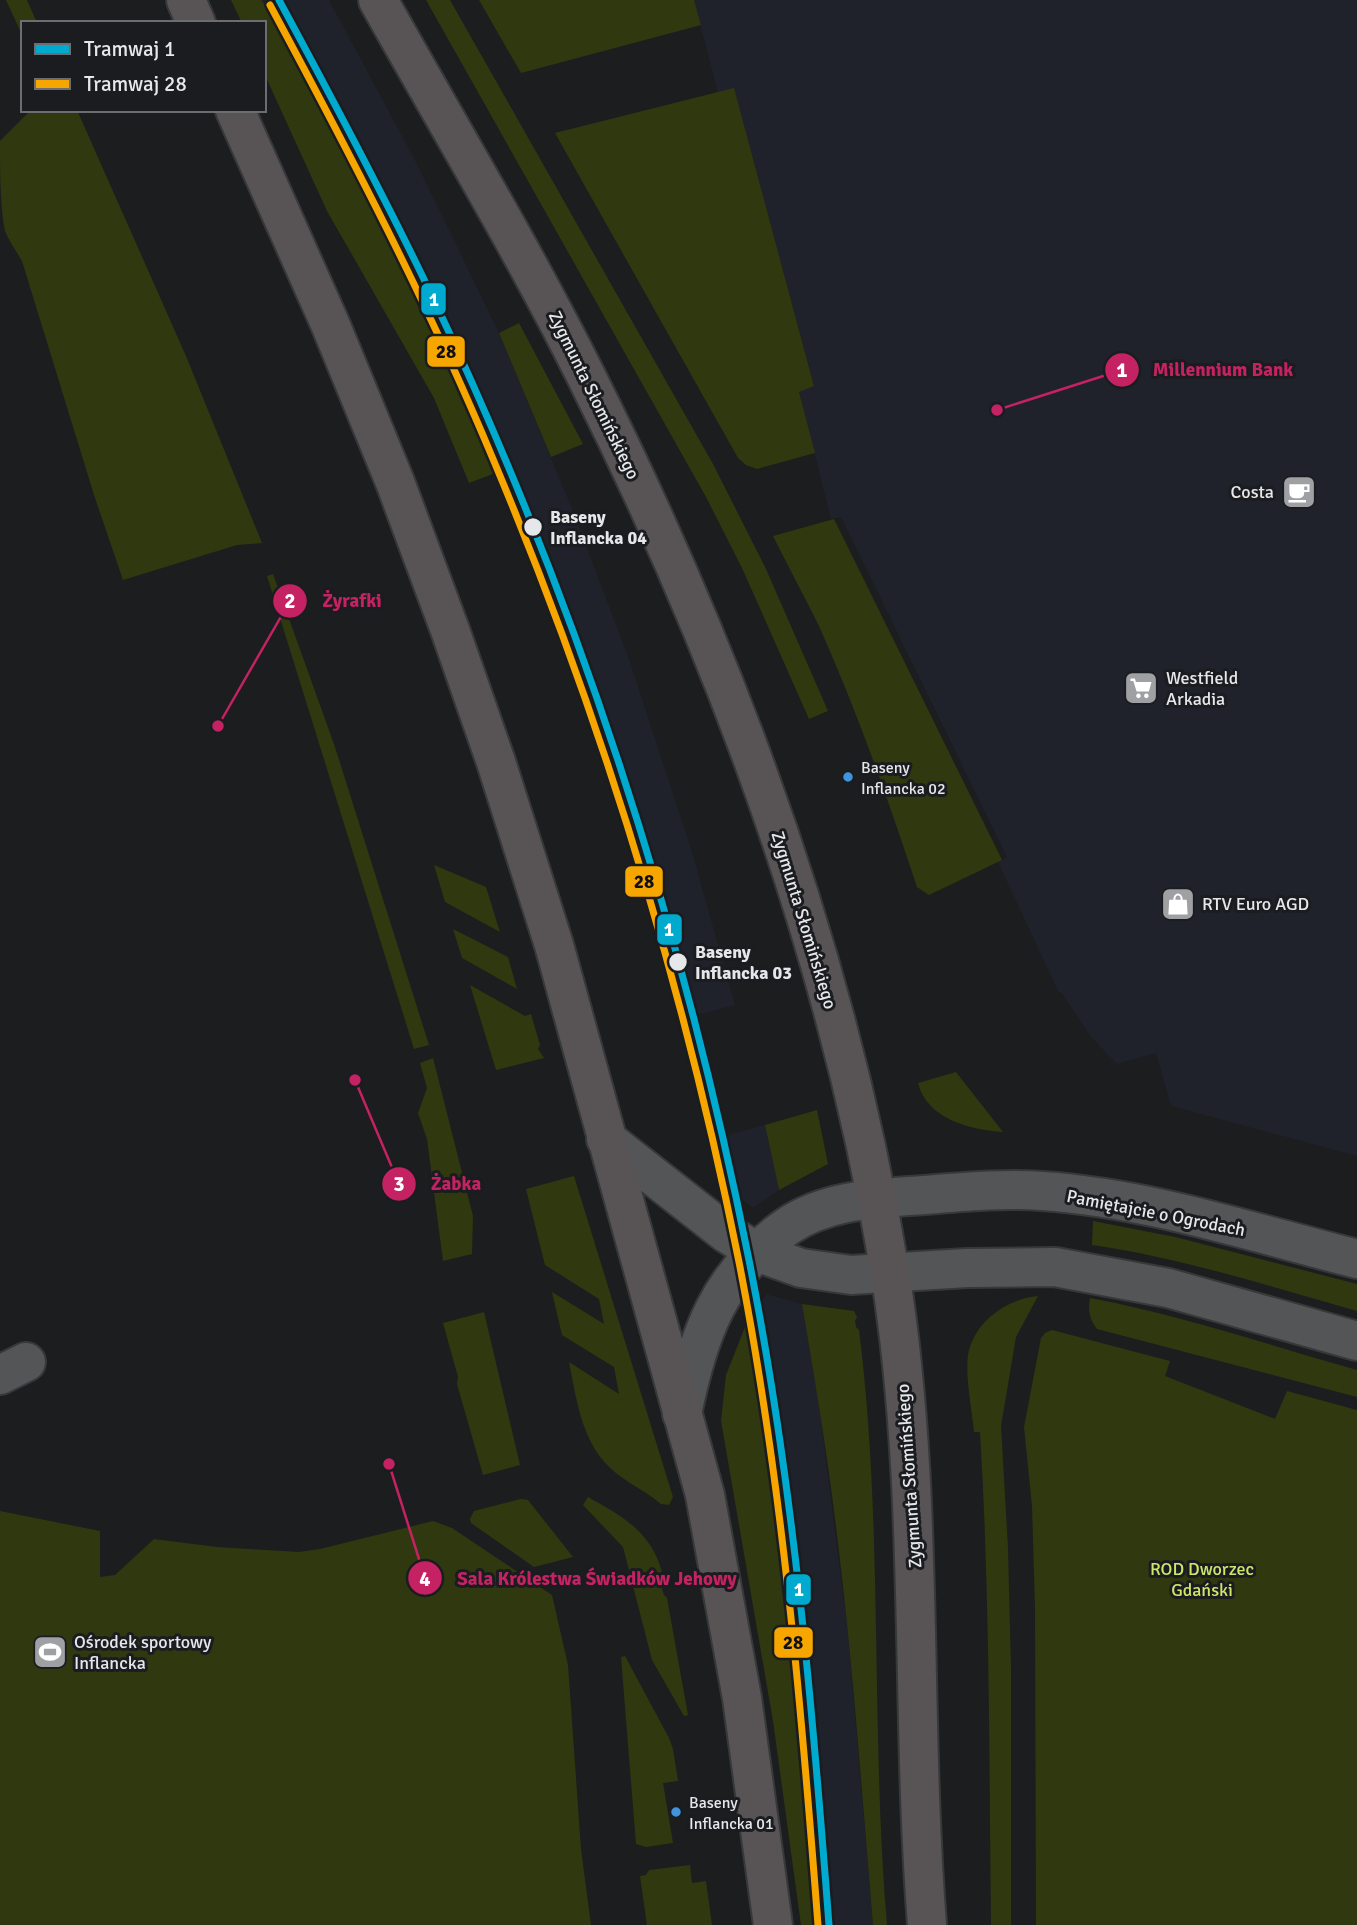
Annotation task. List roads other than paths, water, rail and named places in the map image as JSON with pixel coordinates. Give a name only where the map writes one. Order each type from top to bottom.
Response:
[{"type":"main road","points":[[186,0],[195,21]]},
{"type":"main road","name":"Zygmunta Słomińskiego","points":[[379,0],[553,312],[643,494],[679,575],[761,785],[822,971],[876,1199],[890,1272],[901,1356],[912,1485],[919,1780],[927,1925]]},
{"type":"main road","points":[[236,112],[331,326],[395,482],[512,809],[575,1015],[606,1139],[705,1495],[744,1710],[773,1925]]},
{"type":"street","points":[[606,1139],[726,1233],[757,1252],[800,1268],[852,1275],[1021,1266],[1079,1270],[1168,1288],[1357,1341]]},
{"type":"street","name":"Pamiętajcie o Ogrodach","points":[[682,1414],[691,1369],[704,1329],[727,1287],[757,1252],[789,1226],[830,1206],[876,1199],[993,1190],[1088,1196],[1220,1224],[1357,1259]]},
{"type":"tram line","name":"1","points":[[279,0],[396,223],[486,413],[579,649],[621,769],[658,890],[722,1136],[749,1260],[778,1425],[799,1591],[829,1925]]},
{"type":"tram line","name":"28","points":[[270,5],[387,229],[442,343],[493,459],[570,655],[604,754],[666,955],[717,1159],[754,1344],[788,1592],[818,1925]]},
{"type":"place","name":"Millennium Bank","points":[[997,410]]},
{"type":"place","name":"Costa","points":[[1299,492]]},
{"type":"place","name":"Baseny Inflancka 04","points":[[533,527]]},
{"type":"place","name":"Westfield Arkadia","points":[[1141,688]]},
{"type":"place","name":"Żyrafki","points":[[218,726]]},
{"type":"place","name":"Baseny Inflancka 02","points":[[848,777]]},
{"type":"place","name":"RTV Euro AGD","points":[[1178,904]]},
{"type":"place","name":"Baseny Inflancka 03","points":[[678,962]]},
{"type":"place","name":"Żabka","points":[[355,1080]]},
{"type":"place","name":"Sala Królestwa Świadków Jehowy","points":[[389,1464]]},
{"type":"place","name":"Ośrodek sportowy Inflancka","points":[[50,1652]]},
{"type":"place","name":"Baseny Inflancka 01","points":[[676,1812]]},
{"type":"park label","name":"ROD Dworzec Gdański","points":[[1202,1579]]}]
